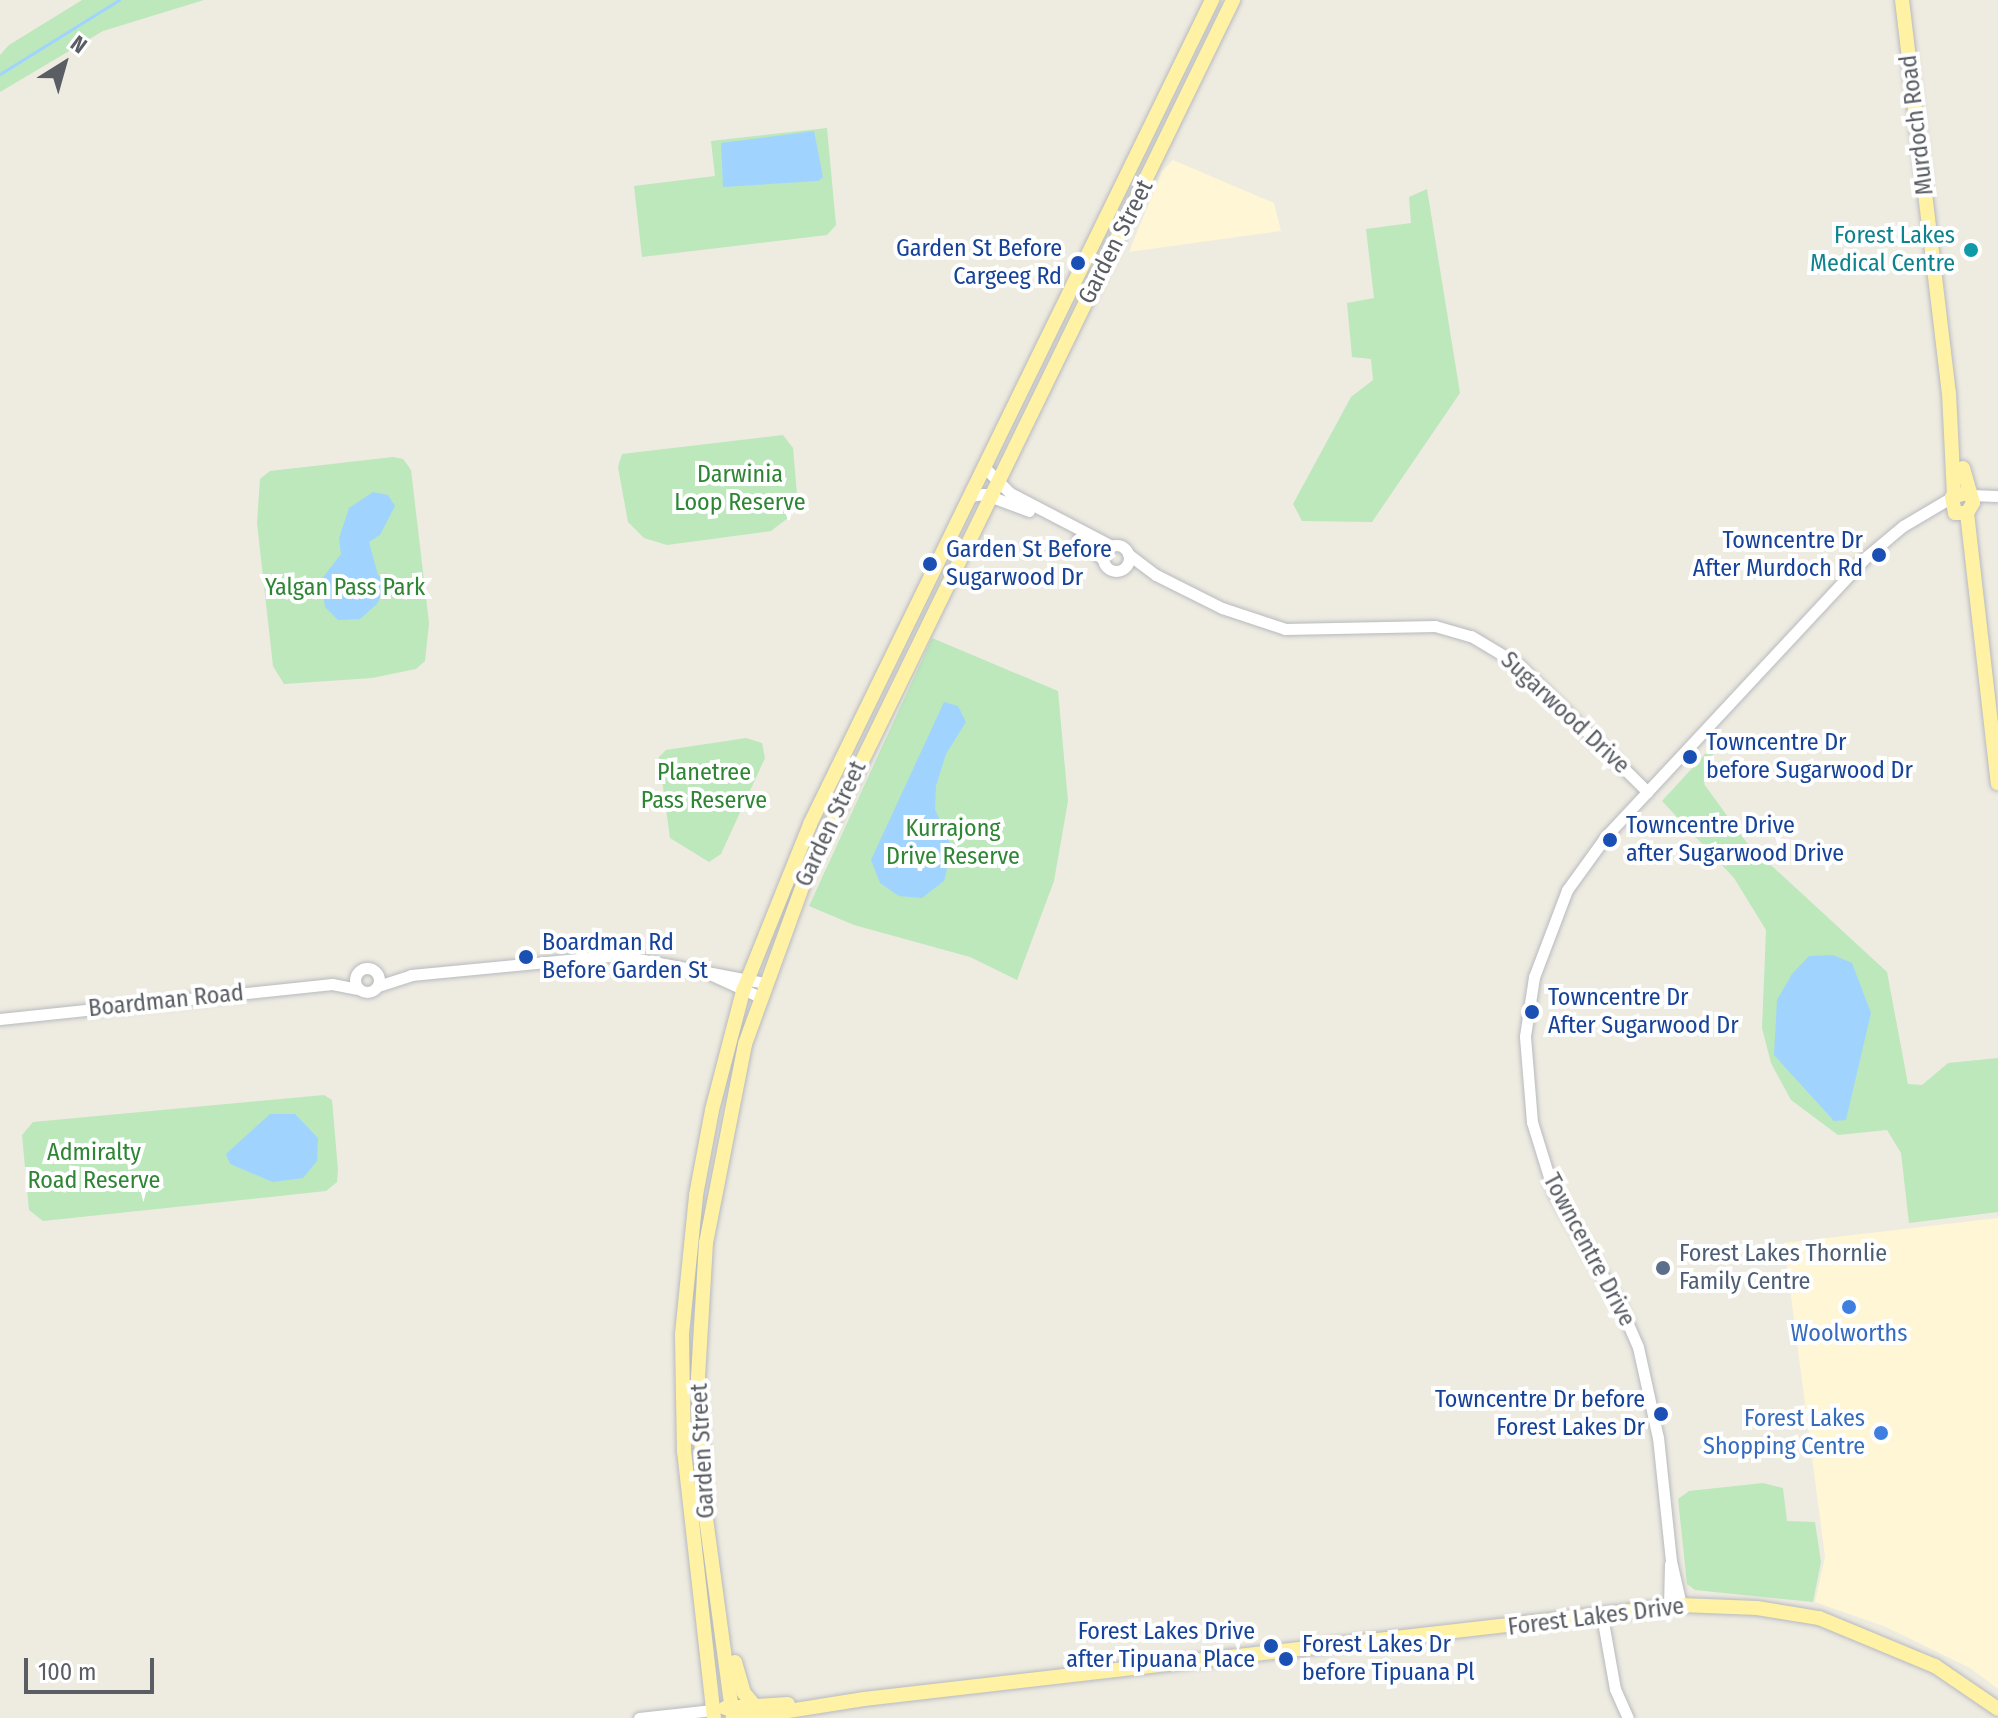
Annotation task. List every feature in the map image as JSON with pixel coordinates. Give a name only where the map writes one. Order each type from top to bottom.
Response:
[{"type":"main road","name":"Garden Street","points":[[732,1713],[705,1511],[698,1411],[702,1292],[722,1140],[763,990],[806,876],[1233,0]]},
{"type":"main road","name":"Murdoch Road","points":[[1902,0],[1961,503],[1998,783]]},
{"type":"main road","name":"Garden Street","points":[[714,1714],[684,1452],[682,1334],[701,1167],[746,984],[810,824],[1212,2]]},
{"type":"main road","points":[[1039,357],[1050,357],[1083,308]]},
{"type":"main road","points":[[719,1601],[729,1616],[737,1679],[755,1706]]},
{"type":"main road","name":"Forest Lakes Drive","points":[[714,1714],[732,1713],[755,1706],[837,1702],[1675,1606],[1757,1608],[1819,1618],[1935,1666],[1998,1709]]},
{"type":"main road","name":"Forest Lakes Drive","points":[[744,1718],[769,1717],[837,1702]]},
{"type":"street","points":[[970,496],[993,490],[1112,546],[1127,560],[1112,570],[1103,559],[1041,517],[993,490],[985,468]]},
{"type":"street","name":"Towncentre Drive","points":[[1675,1606],[1658,1438],[1641,1358],[1628,1321],[1549,1181],[1532,1122],[1525,1069],[1528,1007],[1554,915],[1587,860],[1866,557],[1925,514],[1998,496]]},
{"type":"street","points":[[1103,559],[1112,546]]},
{"type":"street","name":"Sugarwood Drive","points":[[1127,560],[1222,608],[1285,629],[1435,626],[1471,636],[1518,664],[1648,792]]},
{"type":"street","name":"Boardman Road","points":[[332,984],[357,973],[375,971],[411,975],[617,955],[708,973],[763,990]]},
{"type":"street","points":[[375,971],[378,986]]},
{"type":"street","points":[[357,973],[357,989]]},
{"type":"street","name":"Boardman Road","points":[[0,1019],[332,984],[366,993],[411,975]]},
{"type":"street","points":[[1607,1616],[1615,1689],[1628,1718]]},
{"type":"street","points":[[639,1718],[714,1714]]},
{"type":"shaded area","points":[[1173,160],[1274,203],[1281,231],[1129,252],[1162,171]]},
{"type":"shaded area","points":[[1998,1218],[1998,1689],[1970,1668],[1886,1627],[1815,1602],[1825,1557],[1784,1243]]},
{"type":"green space","points":[[82,0],[204,0],[103,31],[0,92],[0,55],[9,45]]},
{"type":"green space","points":[[827,128],[836,225],[827,235],[642,257],[634,186],[715,176],[711,141]]},
{"type":"green space","points":[[1427,189],[1460,393],[1372,522],[1302,521],[1293,504],[1351,397],[1373,380],[1371,359],[1352,357],[1347,303],[1374,298],[1366,229],[1411,223],[1409,197]]},
{"type":"green space","name":"Darwinia Loop Reserve","points":[[783,435],[793,448],[797,494],[788,518],[771,531],[667,545],[644,538],[628,522],[618,467],[622,454]]},
{"type":"green space","name":"Yalgan Pass Park","points":[[393,457],[403,459],[411,470],[429,623],[425,661],[416,669],[372,678],[284,684],[273,666],[257,523],[260,479],[270,471]]},
{"type":"green space","name":"Kurrajong Drive Reserve","points":[[932,638],[1058,691],[1068,801],[1054,881],[1017,980],[970,957],[854,925],[809,906]]},
{"type":"green space","name":"Planetree Pass Reserve","points":[[746,738],[762,743],[765,758],[721,854],[709,862],[670,838],[659,757],[666,750]]},
{"type":"green space","points":[[1718,740],[1704,784],[1747,843],[1887,972],[1908,1084],[1922,1085],[1948,1063],[1998,1058],[1998,1212],[1909,1223],[1901,1153],[1887,1130],[1838,1135],[1791,1100],[1771,1063],[1762,1028],[1766,930],[1734,878],[1662,801]]},
{"type":"green space","name":"Admiralty Road Reserve","points":[[324,1095],[332,1100],[338,1170],[337,1182],[326,1191],[43,1221],[29,1210],[22,1135],[33,1122]]},
{"type":"green space","points":[[1763,1483],[1783,1488],[1787,1521],[1815,1522],[1821,1562],[1813,1602],[1695,1590],[1687,1584],[1678,1499],[1689,1491]]},
{"type":"water","points":[[814,131],[823,177],[818,181],[723,187],[721,143]]},
{"type":"water","points":[[373,492],[388,495],[395,506],[380,535],[369,542],[378,575],[387,583],[377,604],[360,619],[338,620],[325,607],[321,580],[341,554],[339,538],[349,508]]},
{"type":"water","points":[[944,702],[958,706],[966,722],[946,754],[936,786],[935,809],[952,848],[944,881],[922,898],[899,896],[880,883],[871,860]]},
{"type":"water","points":[[1833,955],[1852,963],[1871,1013],[1846,1120],[1834,1121],[1774,1055],[1777,1000],[1792,974],[1809,956]]},
{"type":"water","points":[[270,1114],[295,1114],[318,1138],[317,1161],[303,1178],[273,1182],[230,1164],[226,1154]]},
{"type":"waterway","points":[[0,74],[119,0]]},
{"type":"place","name":"Forest Lakes Medical Centre","points":[[1971,250]]},
{"type":"place","name":"Garden St Before Cargeeg Rd","points":[[1078,263]]},
{"type":"place","name":"Towncentre Dr After Murdoch Rd","points":[[1879,555]]},
{"type":"place","name":"Garden St Before Sugarwood Dr","points":[[930,564]]},
{"type":"place","name":"Towncentre Dr before Sugarwood Dr","points":[[1690,757]]},
{"type":"place","name":"Towncentre Drive after Sugarwood Drive","points":[[1610,840]]},
{"type":"place","name":"Boardman Rd Before Garden St","points":[[526,957]]},
{"type":"place","name":"Towncentre Dr After Sugarwood Dr","points":[[1532,1012]]},
{"type":"place","name":"Forest Lakes Thornlie Family Centre","points":[[1663,1268]]},
{"type":"place","name":"Woolworths","points":[[1849,1307]]},
{"type":"place","name":"Towncentre Dr before Forest Lakes Dr","points":[[1661,1414]]},
{"type":"place","name":"Forest Lakes Shopping Centre","points":[[1881,1433]]},
{"type":"place","name":"Forest Lakes Drive after Tipuana Place","points":[[1271,1646]]},
{"type":"place","name":"Forest Lakes Dr before Tipuana Pl","points":[[1286,1659]]}]
